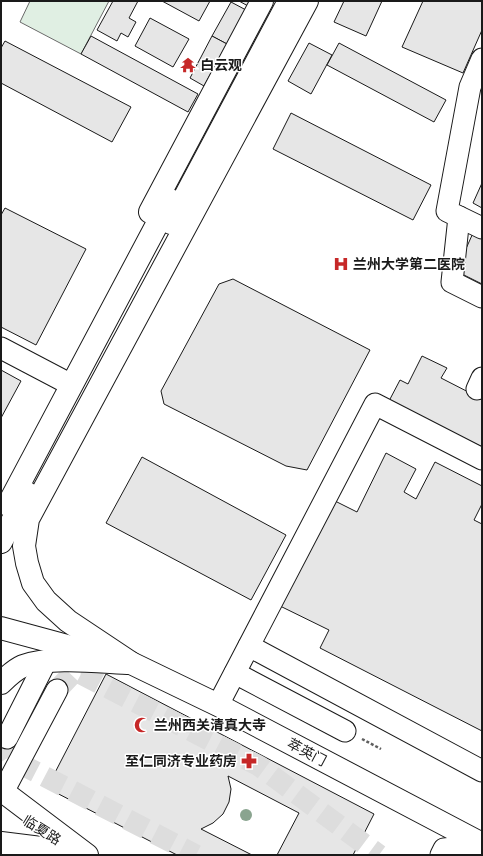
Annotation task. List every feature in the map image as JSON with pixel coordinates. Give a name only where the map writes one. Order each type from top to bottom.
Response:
[{"type":"main road","points":[[1,490],[62,380],[262,1]]},
{"type":"main road","points":[[1,517],[276,1]]},
{"type":"main road","points":[[1,542],[289,1]]},
{"type":"main road","points":[[132,663],[68,621],[46,601],[34,582],[27,563],[24,546],[28,519],[307,1]]},
{"type":"main road","points":[[1,628],[132,663]]},
{"type":"main road","points":[[1,683],[10,674],[23,666],[46,661],[132,663]]},
{"type":"main road","name":"萃英门","points":[[132,663],[218,705],[482,846]]},
{"type":"main road","points":[[2,796],[87,855]]},
{"type":"main road","name":"临夏路","points":[[2,796],[82,855]]},
{"type":"main road","points":[[1,843],[41,848],[58,855]]},
{"type":"street","points":[[482,59],[447,211],[482,228]]},
{"type":"street","points":[[459,217],[452,282],[482,297]]},
{"type":"street","points":[[1,348],[62,380]]},
{"type":"street","points":[[218,705],[375,404],[482,459]]},
{"type":"street","points":[[249,646],[482,770]]},
{"type":"street","points":[[7,738],[46,661]]},
{"type":"street","points":[[235,673],[345,731]]},
{"type":"street","points":[[2,796],[57,690]]},
{"type":"street","points":[[441,855],[444,849],[482,846]]},
{"type":"street","points":[[454,855],[482,846]]},
{"type":"street","points":[[468,855],[482,846]]},
{"type":"street","points":[[479,855],[482,846]]},
{"type":"green space","points":[[30,1],[109,1],[81,54],[20,22]]},
{"type":"building","points":[[113,1],[138,1],[129,18],[136,22],[128,37],[121,33],[117,41],[97,30]]},
{"type":"building","points":[[162,1],[210,1],[199,21]]},
{"type":"building","points":[[239,1],[251,1],[248,6]]},
{"type":"building","points":[[344,1],[382,1],[366,36],[334,22]]},
{"type":"building","points":[[423,1],[482,1],[482,30],[463,73],[402,47]]},
{"type":"building","points":[[231,2],[246,10],[227,44],[212,36]]},
{"type":"building","points":[[150,18],[189,39],[173,67],[135,46]]},
{"type":"building","points":[[91,36],[198,94],[188,112],[81,54]]},
{"type":"building","points":[[212,36],[227,44],[204,86],[190,78]]},
{"type":"building","points":[[5,41],[131,107],[112,142],[1,83],[1,48]]},
{"type":"building","points":[[309,43],[332,55],[311,94],[288,81]]},
{"type":"building","points":[[339,43],[446,100],[434,122],[327,65]]},
{"type":"building","points":[[291,113],[431,185],[413,220],[273,149]]},
{"type":"building","points":[[482,183],[482,208],[473,203]]},
{"type":"building","points":[[5,208],[86,249],[36,345],[1,327],[1,215]]},
{"type":"building","points":[[473,233],[482,237],[482,284],[456,271]]},
{"type":"building","points":[[233,279],[370,350],[307,470],[286,466],[164,404],[161,391],[219,284]]},
{"type":"building","points":[[422,356],[447,368],[441,378],[482,399],[482,447],[389,401],[400,380],[408,384]]},
{"type":"building","points":[[1,370],[21,381],[1,418]]},
{"type":"building","points":[[386,453],[416,469],[404,492],[416,499],[435,462],[482,486],[482,504],[474,520],[482,524],[482,731],[320,648],[329,630],[278,605],[331,499],[357,512]]},
{"type":"building","points":[[142,457],[286,535],[251,600],[106,523]]},
{"type":"building","name":"兰州西关清真大寺","points":[[106,674],[374,814],[353,855],[277,855],[299,813],[228,776],[231,789],[229,802],[223,814],[213,823],[201,829],[252,855],[177,855],[47,788]]},
{"type":"tunnel","points":[[57,690],[73,673],[81,674],[259,766],[379,855]]},
{"type":"tunnel","points":[[7,738],[4,750],[9,758],[196,855]]},
{"type":"place","name":"白云观","points":[[188,65]]},
{"type":"place","name":"兰州大学第二医院","points":[[341,264]]},
{"type":"place","name":"兰州西关清真大寺","points":[[142,725]]},
{"type":"place","name":"至仁同济专业药房","points":[[249,761]]}]
